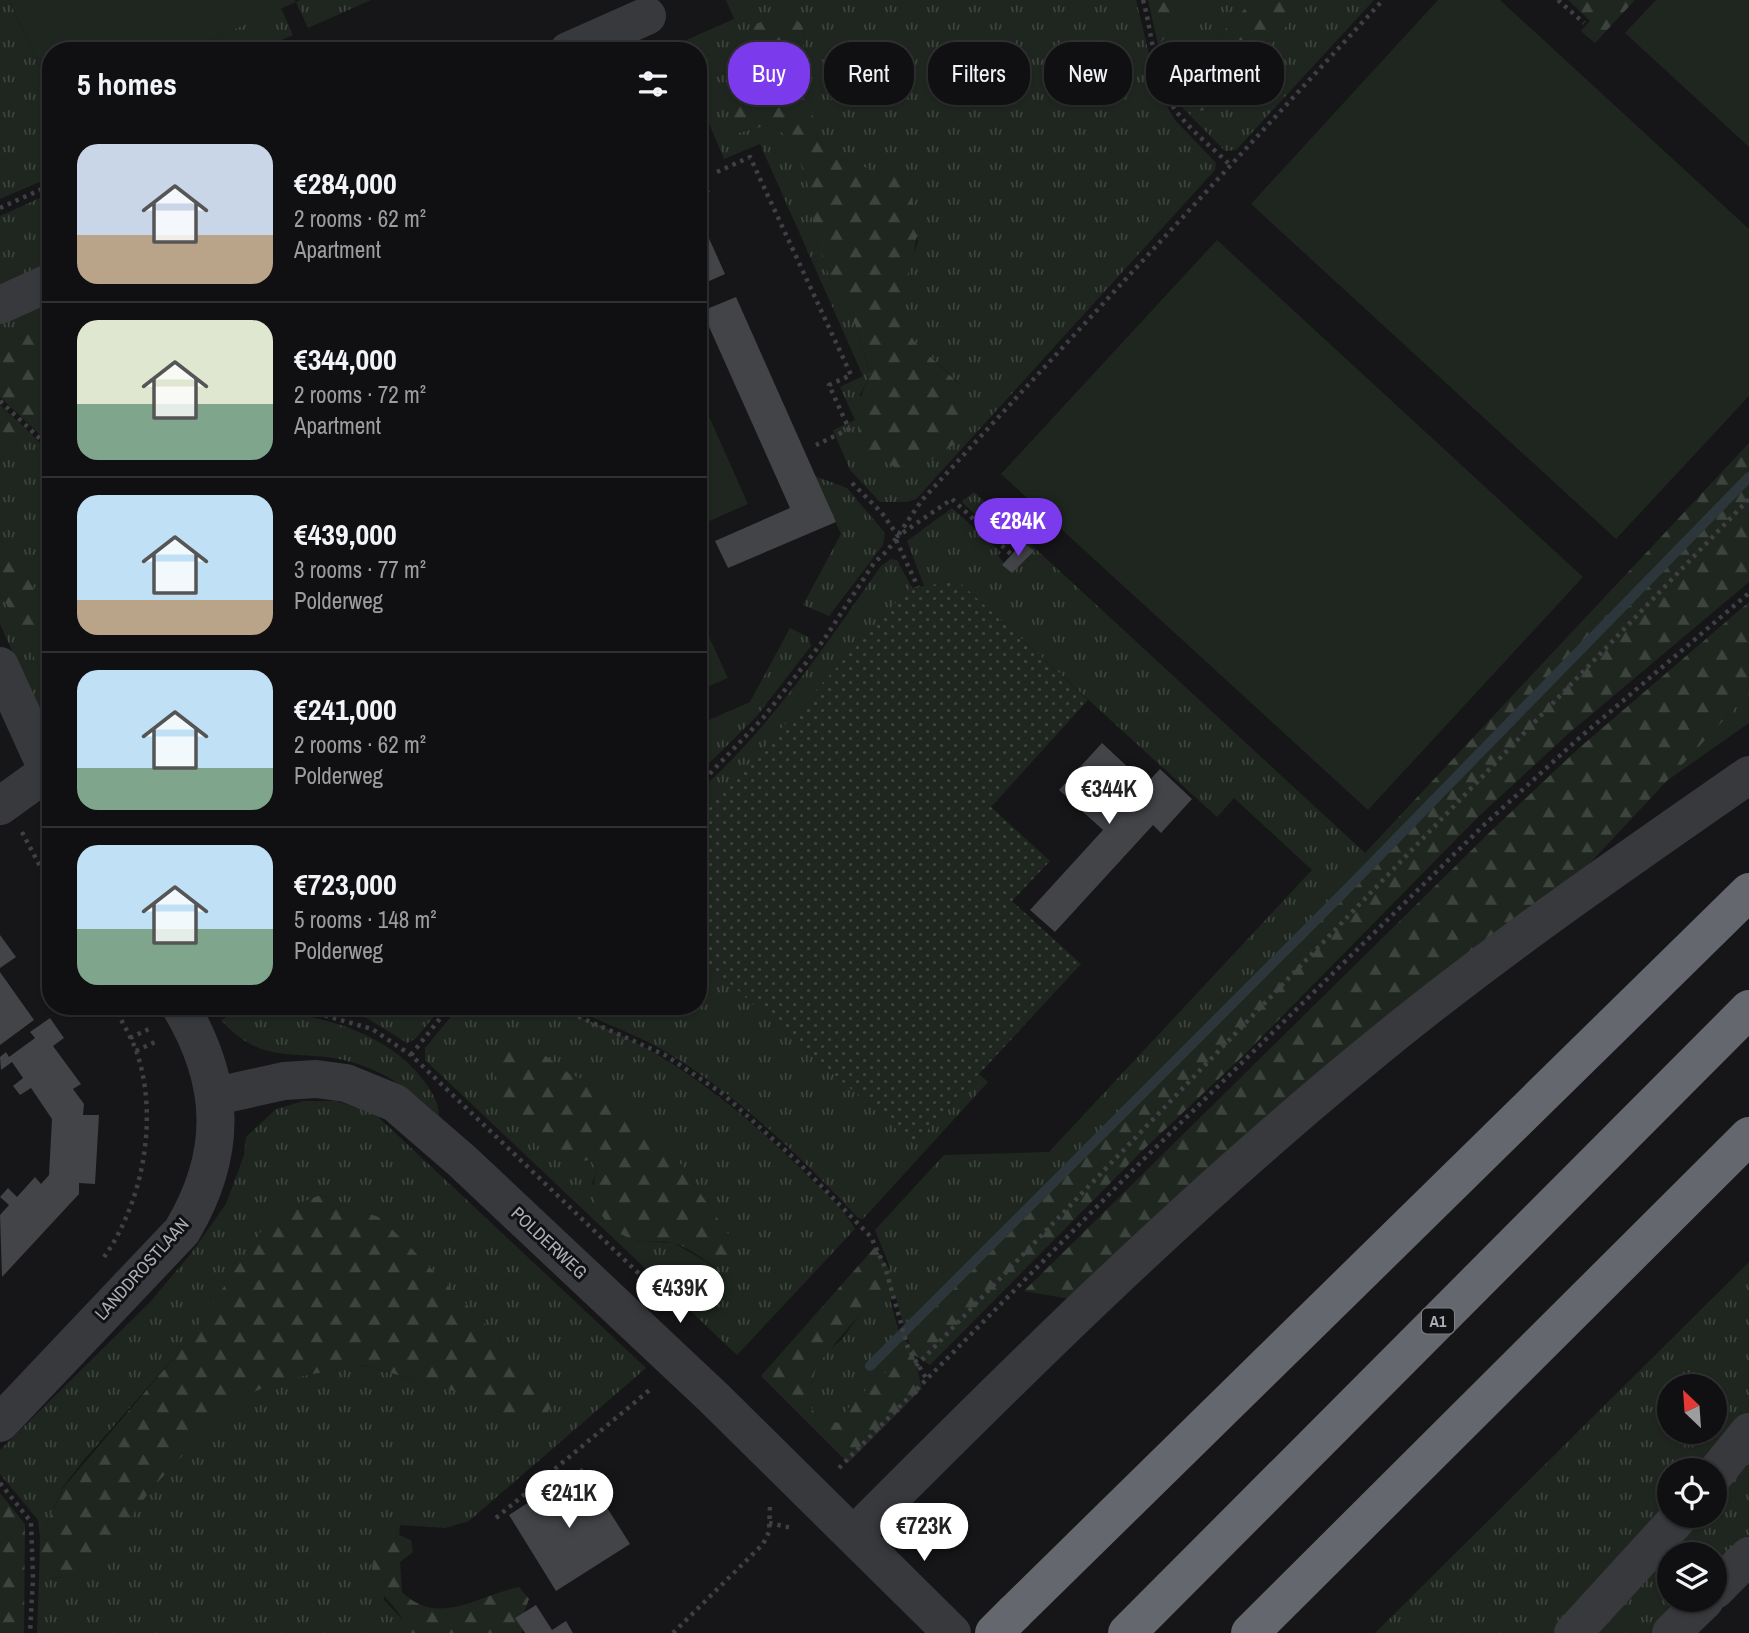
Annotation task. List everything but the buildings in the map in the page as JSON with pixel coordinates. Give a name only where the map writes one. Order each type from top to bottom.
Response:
[{"type":"highway","points":[[1004,1623],[1749,892]]},
{"type":"highway","name":"A1","points":[[1127,1633],[1749,1009]]},
{"type":"highway","points":[[1250,1633],[1749,1136]]},
{"type":"street","points":[[588,42],[647,16]]},
{"type":"street","points":[[0,305],[42,286]]},
{"type":"street","points":[[0,666],[42,759]]},
{"type":"street","points":[[855,1535],[1000,1386],[1188,1210],[1364,1058],[1541,923],[1749,775]]},
{"type":"street","points":[[0,806],[42,779]]},
{"type":"street","name":"LANDDROSTLAAN","points":[[0,1423],[181,1231],[198,1204],[215,1154],[216,1096],[205,1058],[184,1015]]},
{"type":"street","name":"POLDERWEG","points":[[216,1096],[284,1081],[316,1079],[346,1083],[395,1103],[462,1161],[680,1366],[952,1633]]},
{"type":"street","points":[[1727,1460],[1749,1433]]},
{"type":"street","points":[[1573,1633],[1669,1528]]},
{"type":"street","points":[[1727,1578],[1749,1556]]},
{"type":"street","points":[[1671,1633],[1693,1612]]},
{"type":"path","points":[[1143,0],[1158,73],[1168,98],[1181,116],[1230,165]]},
{"type":"path","points":[[707,777],[763,718],[823,641],[874,563],[897,538],[922,500],[1383,0]]},
{"type":"path","points":[[1558,0],[1584,23]]},
{"type":"path","points":[[717,172],[750,157],[851,375],[829,385],[849,429],[816,445]]},
{"type":"path","points":[[0,208],[42,189]]},
{"type":"path","points":[[0,401],[42,441]]},
{"type":"path","points":[[852,483],[882,513],[897,538],[918,587]]},
{"type":"path","points":[[897,538],[952,499],[1012,555]]},
{"type":"path","points":[[916,1366],[1749,499]]},
{"type":"path","points":[[839,1468],[926,1378],[1485,824],[1587,731],[1749,593]]},
{"type":"path","name":"LANDDROSTLAAN","points":[[98,1266],[111,1248],[136,1192],[146,1128],[145,1101],[136,1051],[118,1015]]},
{"type":"path","points":[[411,1055],[443,1015]]},
{"type":"path","points":[[575,1015],[665,1055],[723,1094],[787,1152],[871,1237],[885,1267],[908,1348],[916,1366],[926,1378]]},
{"type":"path","points":[[496,1518],[680,1366]]},
{"type":"path","points":[[0,1483],[31,1522],[33,1564],[30,1633]]},
{"type":"path","points":[[673,1633],[763,1544],[768,1537],[769,1523]]},
{"type":"green space","points":[[0,0],[9,0],[42,72],[42,181],[0,199]]},
{"type":"green space","points":[[9,0],[296,2],[205,42],[42,42],[42,72]]},
{"type":"green space","points":[[371,0],[308,28],[296,2]]},
{"type":"green space","points":[[726,0],[1136,0],[1146,42],[1146,105],[1166,105],[1175,120],[1216,163],[1215,170],[916,499],[907,502],[880,502],[850,470],[833,430],[855,420],[840,387],[863,376],[760,144],[724,159],[707,118],[707,42],[682,42],[734,19]],"holes":[[[802,24],[804,42],[810,42],[810,101],[817,137],[835,159],[895,176],[918,242],[900,290],[897,317],[914,341],[960,384],[961,439],[903,471],[887,461],[860,395],[870,374],[855,324],[831,280],[814,234],[809,187],[791,138],[769,125],[737,133],[729,114],[735,105],[728,105],[728,42],[771,42]]]},
{"type":"green space","points":[[1148,0],[1202,0],[1161,42],[1157,42]]},
{"type":"green space","points":[[1202,0],[1253,0],[1213,42],[1161,42]]},
{"type":"green space","points":[[1253,0],[1313,0],[1269,42],[1213,42]]},
{"type":"green space","points":[[1313,0],[1374,0],[1284,98],[1284,42],[1269,42]]},
{"type":"green space","points":[[1438,0],[1500,0],[1749,229],[1749,396],[1616,539],[1251,204]]},
{"type":"green space","points":[[1568,0],[1635,0],[1595,43],[1581,31],[1590,21]]},
{"type":"green space","points":[[1656,0],[1749,0],[1749,147],[1625,33]]},
{"type":"green space","points":[[281,8],[293,35],[277,42],[205,42]]},
{"type":"green space","points":[[788,12],[802,25],[804,42],[746,42],[753,25]]},
{"type":"green space","points":[[810,101],[817,137],[835,159],[895,176],[912,200],[917,232],[897,317],[914,341],[960,385],[962,439],[931,460],[903,471],[861,449],[859,410],[870,373],[855,324],[831,280],[814,234],[809,187],[791,138],[769,125],[737,133],[727,130],[729,114],[735,105],[810,105]]},
{"type":"green space","points":[[1180,105],[1196,112],[1217,107],[1277,105],[1236,150],[1225,151]]},
{"type":"green space","points":[[1182,105],[1218,105],[1196,112],[1185,109]]},
{"type":"green space","points":[[42,197],[42,271],[0,290],[0,216]]},
{"type":"green space","points":[[1217,240],[1583,577],[1368,810],[1001,474]]},
{"type":"green space","points":[[42,303],[42,325],[18,340],[0,343],[0,322]]},
{"type":"green space","points":[[42,325],[42,436],[0,397],[0,343],[18,340]]},
{"type":"green space","points":[[0,405],[29,432],[0,461]]},
{"type":"green space","points":[[707,412],[748,504],[707,522]]},
{"type":"green space","points":[[29,432],[42,445],[42,600],[0,537],[0,461]]},
{"type":"green space","points":[[1749,443],[1749,582],[1568,734],[1479,816],[1244,1055],[1141,1152],[930,1365],[914,1355],[922,1389],[848,1463],[761,1376],[875,1247],[892,1274],[897,1298],[877,1301],[860,1314],[817,1365],[807,1399],[816,1416],[838,1423],[854,1402],[911,1348],[907,1336],[1253,984],[1376,864],[1365,853]]},
{"type":"green space","points":[[815,476],[847,488],[885,533],[883,545],[829,616],[803,605],[841,534]]},
{"type":"green space","points":[[974,492],[1376,863],[1253,984],[907,1336],[896,1298],[890,1300],[899,1332],[912,1348],[854,1402],[838,1423],[816,1416],[807,1399],[817,1365],[842,1339],[860,1314],[877,1301],[896,1297],[889,1265],[875,1230],[944,1155],[1049,1152],[1312,870],[1234,798],[1217,817],[958,581],[924,586],[907,541],[952,508],[1001,552],[998,556],[1012,573],[1033,551],[1023,542],[1019,547],[1013,540],[1008,546],[963,503],[962,501]]},
{"type":"green space","points":[[0,537],[42,600],[42,678],[31,648],[0,593]]},
{"type":"green space","points":[[891,559],[897,560],[912,588],[707,810],[707,784],[750,740],[796,685],[881,566]]},
{"type":"green space","points":[[958,581],[1088,700],[991,807],[1050,861],[1012,901],[1081,964],[914,1144],[707,964],[707,810],[909,588]]},
{"type":"green space","points":[[0,593],[31,648],[42,678],[42,718],[0,624]]},
{"type":"green space","points":[[1749,602],[1749,693],[1576,878],[1070,1299],[1024,1291],[1489,833],[1578,749]]},
{"type":"green space","points":[[790,628],[808,637],[811,646],[756,717],[707,765],[707,721],[750,702]]},
{"type":"green space","points":[[707,632],[728,678],[707,687]]},
{"type":"green space","points":[[1749,693],[1749,723],[1665,782]]},
{"type":"green space","points":[[707,964],[914,1144],[979,1074],[988,1082],[863,1219],[858,1218],[745,1108],[668,1053],[587,1015],[707,1015]]},
{"type":"green space","points":[[230,1015],[304,1015],[370,1037],[408,1063],[432,1093],[439,1116],[409,1091],[375,1071],[332,1058],[268,1051],[237,1035],[221,1020]]},
{"type":"green space","points":[[356,1015],[435,1015],[415,1039],[407,1043],[367,1018]]},
{"type":"green space","points":[[452,1015],[571,1015],[583,1019],[654,1052],[718,1096],[777,1146],[825,1192],[855,1229],[737,1355],[425,1060],[425,1048]],"holes":[[[535,1048],[570,1074],[614,1094],[666,1143],[735,1244],[715,1267],[674,1243],[637,1241],[592,1183],[597,1172]]]},
{"type":"green space","points":[[510,1042],[535,1048],[570,1074],[614,1094],[666,1143],[735,1244],[736,1263],[716,1267],[678,1245],[629,1238],[609,1225],[597,1205],[594,1183],[597,1172],[591,1160],[569,1162],[535,1144],[506,1112],[493,1066]]},
{"type":"green space","points":[[304,1101],[337,1101],[375,1114],[646,1368],[469,1521],[445,1528],[400,1525],[399,1535],[379,1544],[384,1600],[405,1622],[408,1633],[37,1633],[39,1578],[68,1577],[94,1567],[153,1487],[234,1401],[281,1380],[361,1365],[451,1390],[515,1420],[553,1392],[381,1218],[321,1195],[219,1297],[185,1345],[83,1461],[63,1487],[40,1538],[38,1520],[0,1474],[0,1450],[150,1302],[189,1256],[226,1204],[244,1155],[246,1137],[276,1109]]},
{"type":"green space","points":[[321,1195],[381,1218],[553,1392],[547,1417],[515,1420],[451,1390],[362,1365],[281,1380],[234,1401],[153,1487],[94,1567],[68,1577],[39,1578],[40,1538],[63,1488],[185,1345],[274,1212]]},
{"type":"green space","points":[[1749,1262],[1749,1416],[1727,1442],[1727,1374],[1657,1374],[1657,1444],[1726,1444],[1714,1458],[1657,1458],[1657,1524],[1556,1633],[1375,1633]]},
{"type":"green space","points":[[1749,1460],[1749,1543],[1727,1565],[1727,1542],[1677,1542],[1691,1528],[1727,1528],[1727,1487]]},
{"type":"green space","points":[[0,1493],[25,1524],[24,1633],[0,1633]]},
{"type":"green space","points":[[399,1535],[411,1540],[413,1552],[400,1562],[402,1592],[430,1608],[444,1608],[459,1606],[519,1587],[529,1599],[522,1618],[522,1633],[408,1633],[403,1620],[375,1584],[372,1574],[379,1544]]},
{"type":"green space","points":[[1657,1562],[1657,1612],[1680,1612],[1659,1633],[1587,1633]]},
{"type":"waterway","points":[[870,1366],[1346,890],[1749,477]]}]
